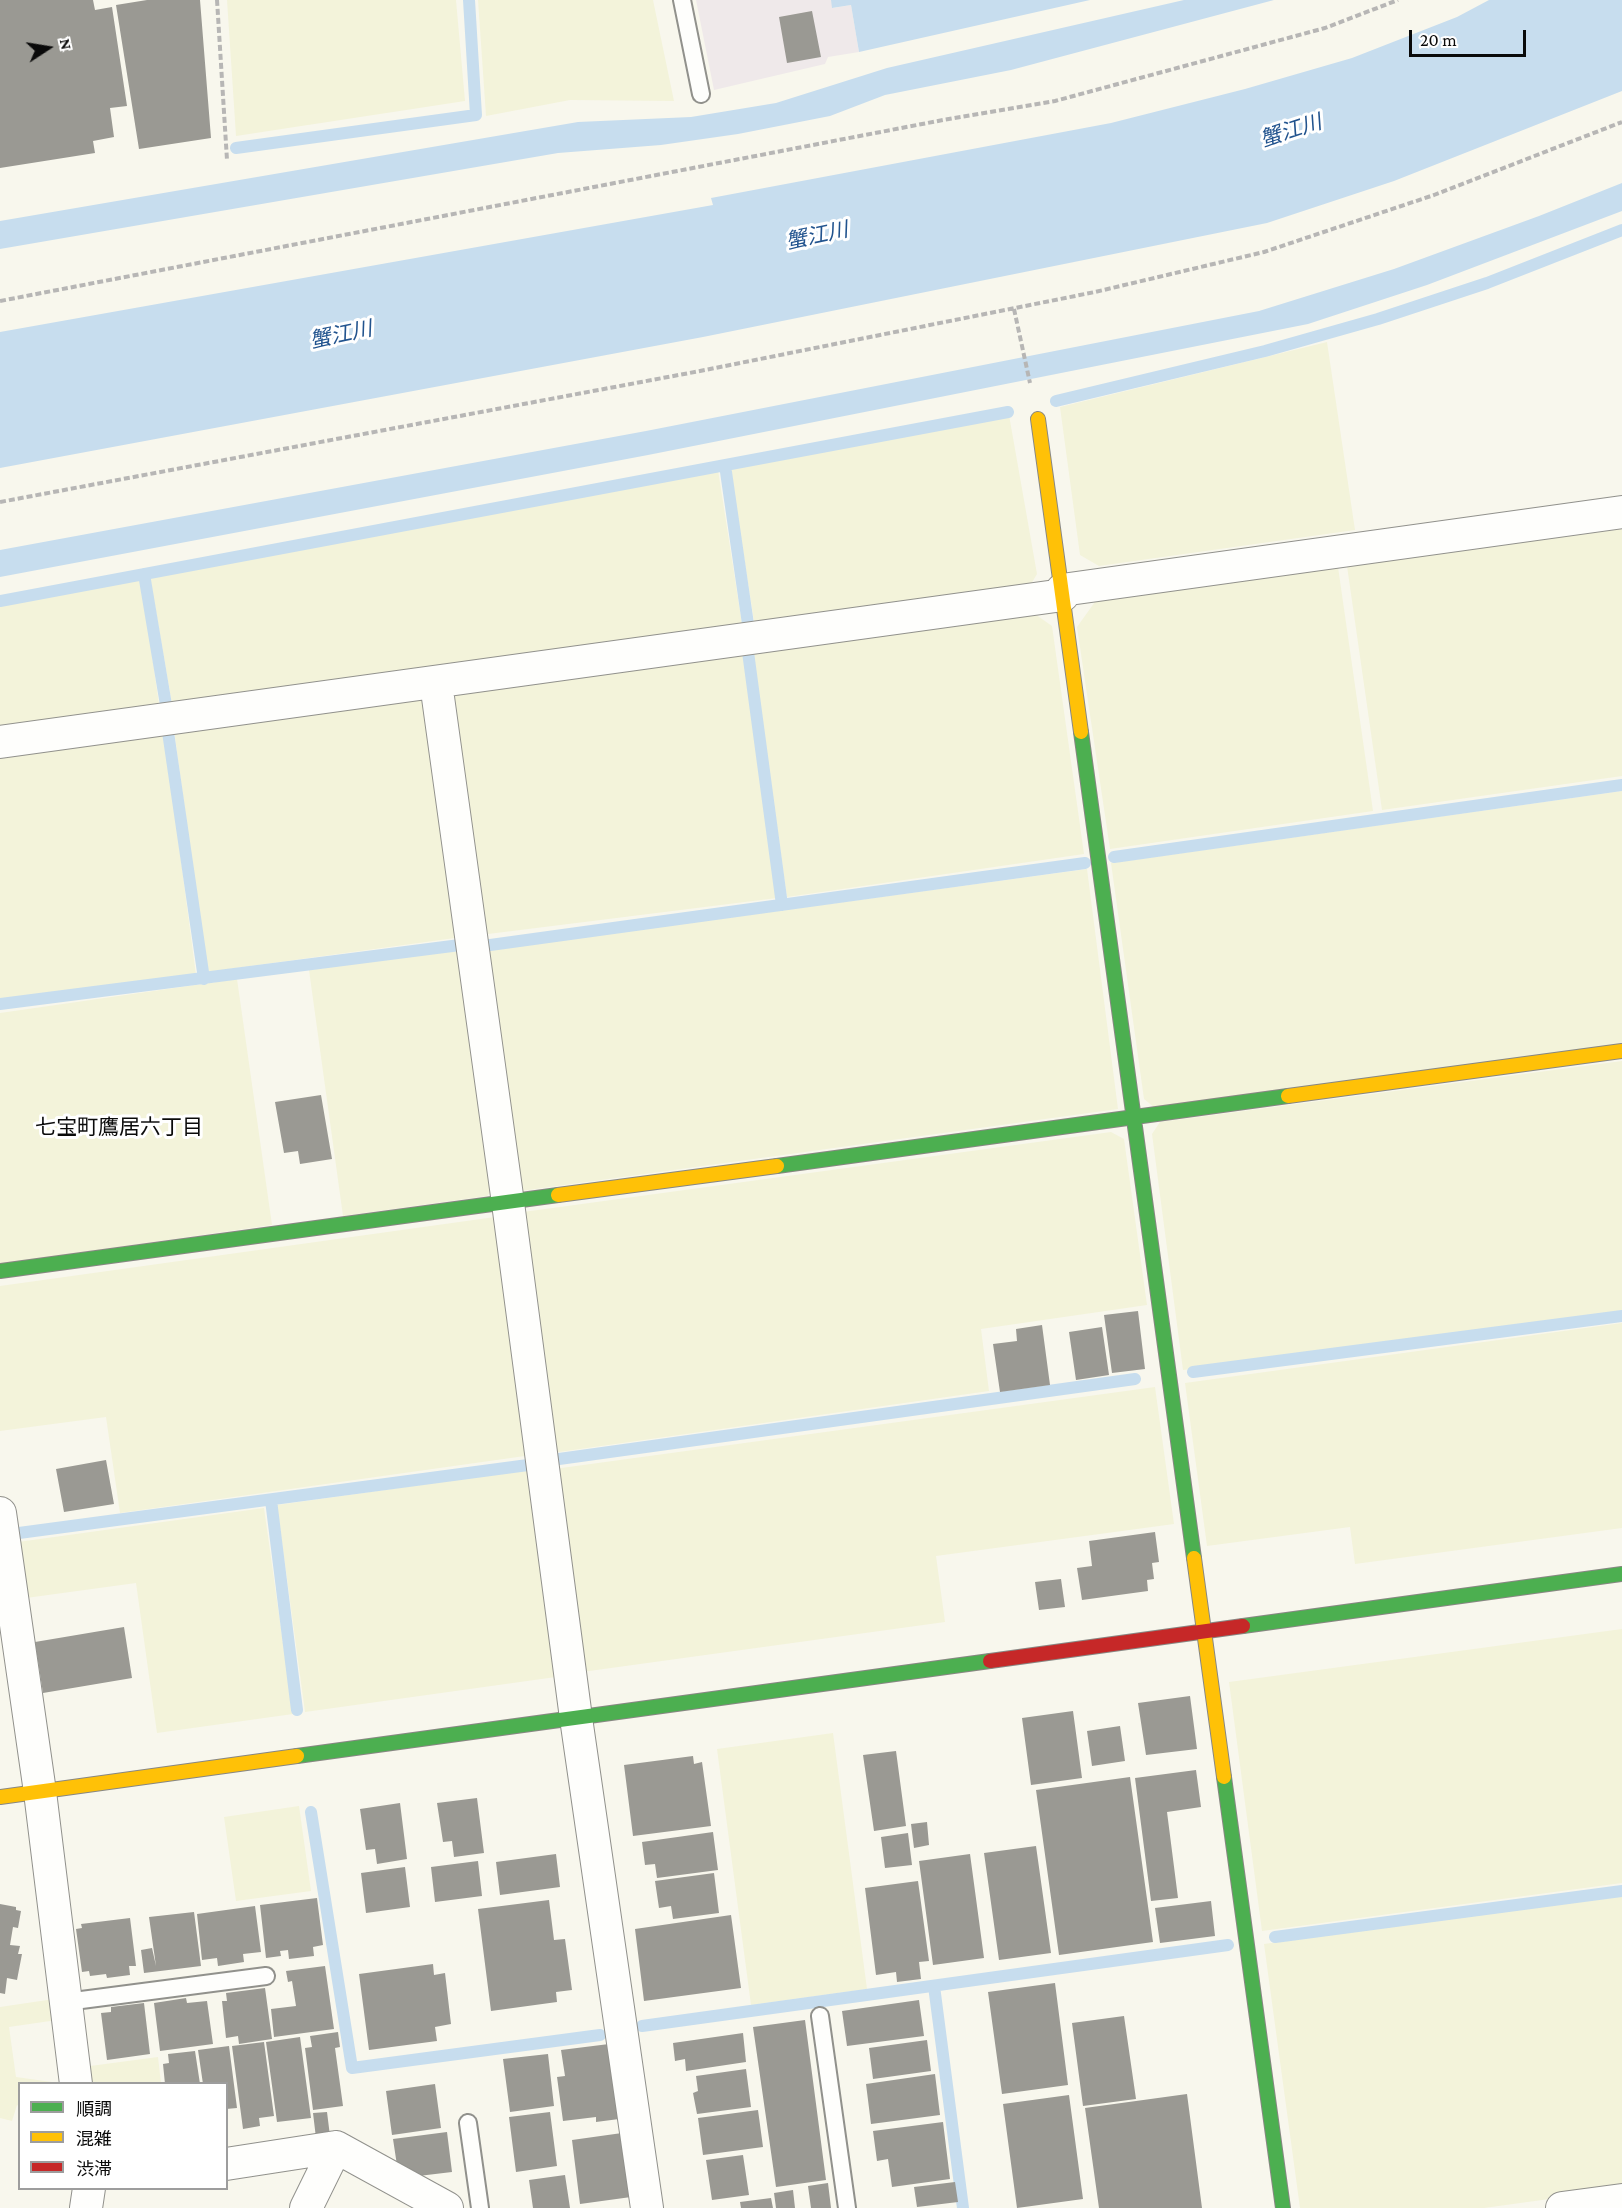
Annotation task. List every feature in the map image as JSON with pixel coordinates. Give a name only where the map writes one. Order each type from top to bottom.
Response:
[{"type":"street","points":[[1038,419],[1283,2208]]},
{"type":"street","points":[[0,742],[436,683],[1622,512]]},
{"type":"street","points":[[436,683],[576,1718],[647,2208]]},
{"type":"street","points":[[0,1271],[1622,1051]]},
{"type":"street","points":[[0,1513],[40,1792],[76,2082]]},
{"type":"street","points":[[0,1797],[1622,1574]]},
{"type":"street","points":[[228,2164],[336,2147],[447,2208]]},
{"type":"street","points":[[306,2208],[336,2147]]},
{"type":"street","points":[[86,2208],[88,2190]]},
{"type":"street","points":[[1562,2208],[1622,2200]]},
{"type":"lane","points":[[681,0],[701,94]]},
{"type":"lane","points":[[66,2002],[266,1976]]},
{"type":"lane","points":[[820,2016],[847,2208]]},
{"type":"lane","points":[[468,2123],[480,2208]]},
{"type":"path","points":[[218,0],[227,160]]},
{"type":"path","points":[[0,301],[943,120],[1055,101],[1325,28],[1398,0]]},
{"type":"path","points":[[0,502],[688,374],[1095,292],[1264,252],[1434,195],[1622,122]]},
{"type":"path","points":[[1014,309],[1032,394]]},
{"type":"shaded area","points":[[696,0],[831,0],[833,8],[851,5],[859,52],[828,57],[825,64],[714,90]]},
{"type":"green space","points":[[227,0],[456,0],[465,101],[236,136]]},
{"type":"green space","points":[[478,0],[653,0],[674,101],[570,100],[486,116]]},
{"type":"green space","points":[[1327,342],[1355,530],[1099,566],[1080,555],[1060,407]]},
{"type":"green space","points":[[1009,415],[1037,574],[1028,589],[755,628],[730,467]]},
{"type":"green space","points":[[718,470],[743,630],[173,710],[150,577]]},
{"type":"green space","points":[[1622,529],[1622,776],[1382,810],[1347,566]]},
{"type":"green space","points":[[1338,567],[1373,811],[1110,849],[1077,627],[1097,599]]},
{"type":"green space","points":[[141,578],[160,711],[0,732],[0,604]]},
{"type":"green space","points":[[1032,612],[1052,626],[1084,854],[787,897],[752,652]]},
{"type":"green space","points":[[743,652],[777,898],[480,935],[447,698],[453,690]]},
{"type":"green space","points":[[422,696],[429,702],[462,937],[207,972],[174,730]]},
{"type":"green space","points":[[164,731],[196,975],[0,1001],[0,753]]},
{"type":"green space","points":[[1622,791],[1622,1044],[1155,1108],[1144,1099],[1111,863]]},
{"type":"green space","points":[[1087,869],[1118,1109],[521,1191],[482,951]]},
{"type":"green space","points":[[463,949],[496,1185],[487,1196],[343,1216],[309,970]]},
{"type":"green space","points":[[237,979],[272,1225],[0,1264],[0,1013]]},
{"type":"green space","points":[[1622,1061],[1622,1311],[1183,1370],[1152,1134],[1160,1122]]},
{"type":"green space","points":[[1111,1132],[1124,1139],[1147,1305],[981,1329],[989,1391],[552,1453],[523,1212]]},
{"type":"green space","points":[[495,1217],[532,1455],[120,1513],[106,1417],[0,1431],[0,1286]]},
{"type":"green space","points":[[1622,1323],[1622,1528],[1355,1564],[1350,1527],[1207,1546],[1185,1383]]},
{"type":"green space","points":[[1155,1387],[1174,1524],[936,1556],[945,1622],[582,1672],[554,1469]]},
{"type":"green space","points":[[534,1469],[563,1676],[305,1712],[277,1505]]},
{"type":"green space","points":[[264,1508],[293,1714],[157,1733],[136,1583],[26,1598],[18,1542]]},
{"type":"green space","points":[[1622,1629],[1622,1883],[1262,1931],[1229,1682]]},
{"type":"green space","points":[[833,1733],[867,1989],[751,2005],[717,1749]]},
{"type":"green space","points":[[299,1806],[311,1891],[236,1901],[224,1817]]},
{"type":"green space","points":[[1622,1896],[1622,2189],[1484,2208],[1300,2208],[1264,1944]]},
{"type":"green space","points":[[54,1999],[57,2020],[9,2027],[16,2077],[52,2082],[18,2082],[18,2106],[12,2121],[0,2118],[0,2007]]},
{"type":"green space","points":[[158,2057],[161,2082],[92,2082],[90,2066]]},
{"type":"water","points":[[831,0],[1090,0],[859,52],[851,5],[832,8]]},
{"type":"water","points":[[1184,0],[1274,0],[1011,70],[885,95],[830,116],[738,134],[661,145],[558,153],[0,249],[0,221],[578,122],[691,117],[776,103],[887,68]]},
{"type":"water","name":"蟹江川","points":[[1489,0],[1622,0],[1622,91],[1394,181],[1267,223],[703,337],[0,468],[0,332],[713,205],[711,198],[1111,123],[1245,89],[1352,58],[1457,17]]},
{"type":"water","points":[[1622,183],[1622,211],[1427,285],[1308,324],[648,455],[0,577],[0,550],[646,431],[1259,311],[1394,269]]},
{"type":"building","points":[[0,0],[93,0],[95,10],[112,7],[127,106],[110,108],[114,137],[93,141],[95,153],[0,168]]},
{"type":"building","points":[[147,0],[200,0],[211,138],[139,149],[116,5]]},
{"type":"building","points":[[812,11],[821,57],[787,63],[779,17]]},
{"type":"building","points":[[321,1095],[332,1159],[300,1164],[298,1151],[284,1153],[275,1102]]},
{"type":"building","points":[[1138,1311],[1145,1369],[1112,1373],[1104,1315]]},
{"type":"building","points":[[1042,1325],[1050,1385],[1000,1392],[993,1344],[1017,1341],[1016,1329]]},
{"type":"building","points":[[1102,1327],[1109,1375],[1076,1380],[1069,1332]]},
{"type":"building","points":[[106,1460],[114,1504],[64,1512],[56,1469]]},
{"type":"building","points":[[1155,1532],[1159,1562],[1152,1563],[1154,1579],[1147,1580],[1148,1591],[1082,1600],[1077,1568],[1092,1566],[1089,1541]]},
{"type":"building","points":[[1061,1579],[1065,1607],[1039,1610],[1035,1582]]},
{"type":"building","points":[[124,1627],[132,1678],[43,1693],[35,1642]]},
{"type":"building","points":[[1190,1696],[1197,1749],[1146,1755],[1138,1703]]},
{"type":"building","points":[[1073,1711],[1082,1778],[1031,1785],[1022,1718]]},
{"type":"building","points":[[1120,1726],[1125,1761],[1092,1766],[1087,1731]]},
{"type":"building","points":[[896,1751],[906,1826],[874,1831],[863,1755]]},
{"type":"building","points":[[693,1756],[694,1764],[702,1762],[711,1826],[633,1836],[624,1765]]},
{"type":"building","points":[[1196,1770],[1201,1807],[1167,1812],[1178,1898],[1151,1901],[1135,1778]]},
{"type":"building","points":[[1130,1777],[1153,1942],[1059,1955],[1036,1790]]},
{"type":"building","points":[[477,1798],[484,1853],[454,1857],[452,1841],[443,1842],[437,1803]]},
{"type":"building","points":[[400,1803],[407,1859],[377,1864],[375,1849],[366,1850],[360,1809]]},
{"type":"building","points":[[927,1822],[929,1845],[914,1848],[911,1824]]},
{"type":"building","points":[[713,1832],[718,1870],[657,1878],[655,1864],[645,1865],[642,1842]]},
{"type":"building","points":[[908,1833],[912,1865],[885,1868],[881,1837]]},
{"type":"building","points":[[1036,1846],[1051,1953],[999,1960],[984,1853]]},
{"type":"building","points":[[556,1854],[560,1887],[500,1895],[496,1862]]},
{"type":"building","points":[[970,1854],[984,1958],[933,1965],[919,1861]]},
{"type":"building","points":[[478,1861],[482,1896],[435,1902],[431,1867]]},
{"type":"building","points":[[405,1867],[410,1907],[366,1913],[361,1873]]},
{"type":"building","points":[[714,1873],[719,1913],[673,1919],[671,1906],[659,1908],[655,1881]]},
{"type":"building","points":[[918,1881],[929,1961],[919,1962],[921,1979],[897,1982],[896,1972],[876,1975],[865,1888]]},
{"type":"building","points":[[317,1898],[323,1945],[313,1947],[314,1956],[289,1959],[288,1950],[280,1951],[281,1956],[266,1958],[260,1905]]},
{"type":"building","points":[[549,1900],[554,1940],[565,1939],[572,1990],[556,1992],[557,2002],[491,2011],[478,1909]]},
{"type":"building","points":[[1211,1901],[1215,1936],[1160,1943],[1155,1908]]},
{"type":"building","points":[[0,1904],[16,1907],[16,1910],[21,1911],[18,1928],[13,1927],[10,1945],[20,1946],[18,1954],[22,1954],[17,1980],[7,1978],[5,1994],[0,1993]]},
{"type":"building","points":[[255,1906],[261,1952],[243,1954],[244,1962],[218,1966],[217,1958],[202,1960],[197,1914]]},
{"type":"building","points":[[194,1912],[201,1966],[144,1973],[141,1950],[152,1948],[156,1966],[149,1917]]},
{"type":"building","points":[[731,1915],[741,1988],[644,2001],[635,1929]]},
{"type":"building","points":[[130,1918],[136,1966],[129,1966],[130,1975],[107,1978],[106,1974],[90,1976],[89,1971],[82,1972],[76,1929],[82,1928],[81,1924]]},
{"type":"building","points":[[433,1964],[434,1975],[445,1973],[451,2024],[435,2027],[437,2041],[369,2050],[359,1974]]},
{"type":"building","points":[[325,1966],[334,2029],[274,2037],[271,2009],[296,2006],[292,1981],[288,1982],[286,1971]]},
{"type":"building","points":[[1055,1983],[1068,2085],[1002,2094],[988,1992]]},
{"type":"building","points":[[265,1988],[272,2039],[239,2044],[238,2036],[226,2038],[222,2001],[227,2001],[226,1993]]},
{"type":"building","points":[[186,1998],[187,2003],[207,2001],[213,2044],[160,2051],[154,2003]]},
{"type":"building","points":[[919,2000],[924,2036],[847,2046],[842,2011]]},
{"type":"building","points":[[144,2003],[150,2054],[107,2060],[101,2013],[111,2012],[111,2007]]},
{"type":"building","points":[[1124,2016],[1136,2099],[1083,2106],[1072,2023]]},
{"type":"building","points":[[805,2020],[826,2180],[776,2187],[753,2027]]},
{"type":"building","points":[[338,2032],[340,2047],[335,2048],[343,2106],[313,2110],[305,2048],[312,2047],[310,2036]]},
{"type":"building","points":[[743,2033],[746,2062],[686,2071],[685,2059],[675,2061],[673,2043]]},
{"type":"building","points":[[300,2037],[311,2118],[277,2122],[266,2042]]},
{"type":"building","points":[[927,2040],[931,2071],[873,2079],[869,2048]]},
{"type":"building","points":[[264,2042],[274,2116],[259,2118],[260,2126],[243,2129],[232,2046]]},
{"type":"building","points":[[609,2044],[619,2119],[596,2122],[596,2117],[563,2121],[557,2077],[565,2076],[561,2050]]},
{"type":"building","points":[[229,2046],[237,2108],[228,2109],[228,2082],[203,2082],[198,2050]]},
{"type":"building","points":[[195,2051],[200,2082],[165,2082],[163,2064],[169,2063],[168,2054]]},
{"type":"building","points":[[548,2054],[554,2106],[510,2112],[503,2059]]},
{"type":"building","points":[[746,2069],[751,2107],[697,2114],[693,2093],[698,2091],[696,2076]]},
{"type":"building","points":[[935,2074],[940,2115],[871,2124],[866,2084]]},
{"type":"building","points":[[435,2084],[441,2128],[392,2135],[386,2091]]},
{"type":"building","points":[[1187,2094],[1202,2208],[1099,2208],[1085,2108]]},
{"type":"building","points":[[1069,2095],[1083,2199],[1017,2208],[1003,2104]]},
{"type":"building","points":[[758,2110],[763,2147],[703,2155],[698,2118]]},
{"type":"building","points":[[327,2112],[330,2136],[316,2138],[313,2113]]},
{"type":"building","points":[[550,2112],[557,2166],[516,2172],[509,2117]]},
{"type":"building","points":[[943,2122],[950,2179],[892,2187],[888,2159],[877,2161],[873,2131]]},
{"type":"building","points":[[447,2132],[452,2172],[410,2177],[398,2172],[393,2139]]},
{"type":"building","points":[[622,2133],[631,2197],[580,2204],[572,2140]]},
{"type":"building","points":[[743,2155],[749,2195],[712,2200],[706,2160]]},
{"type":"building","points":[[565,2175],[570,2208],[533,2208],[529,2180]]},
{"type":"building","points":[[955,2182],[958,2202],[917,2207],[914,2187]]},
{"type":"building","points":[[828,2183],[831,2208],[811,2208],[808,2186]]},
{"type":"building","points":[[793,2190],[795,2208],[776,2208],[774,2193]]},
{"type":"building","points":[[771,2198],[773,2208],[741,2208],[740,2202]]},
{"type":"waterway","points":[[236,148],[476,115],[469,0]]},
{"type":"waterway","points":[[1056,401],[1265,351],[1378,319],[1487,283],[1622,230]]},
{"type":"waterway","points":[[0,601],[1008,412]]},
{"type":"waterway","points":[[725,465],[749,631]]},
{"type":"waterway","points":[[144,574],[167,711]]},
{"type":"waterway","points":[[748,652],[782,905]]},
{"type":"waterway","points":[[168,732],[204,979]]},
{"type":"waterway","points":[[1114,857],[1622,785]]},
{"type":"waterway","points":[[483,946],[1085,863]]},
{"type":"waterway","points":[[0,1004],[460,945]]},
{"type":"waterway","points":[[1193,1372],[1622,1316]]},
{"type":"waterway","points":[[559,1459],[1135,1379]]},
{"type":"waterway","points":[[19,1533],[528,1465]]},
{"type":"waterway","points":[[271,1500],[297,1710]]},
{"type":"waterway","points":[[311,1812],[352,2068],[600,2035]]},
{"type":"waterway","points":[[1275,1937],[1622,1891]]},
{"type":"waterway","points":[[642,2026],[1228,1945]]},
{"type":"waterway","points":[[934,1986],[963,2208]]},
{"type":"traffic: fast","points":[[1081,732],[1194,1558]]},
{"type":"traffic: fast","points":[[777,1166],[1288,1096]]},
{"type":"traffic: fast","points":[[0,1271],[558,1195]]},
{"type":"traffic: fast","points":[[1243,1626],[1622,1574]]},
{"type":"traffic: fast","points":[[297,1756],[990,1661]]},
{"type":"traffic: fast","points":[[1224,1777],[1283,2208]]},
{"type":"traffic: slow","points":[[1038,419],[1081,732]]},
{"type":"traffic: slow","points":[[1288,1096],[1622,1051]]},
{"type":"traffic: slow","points":[[558,1195],[777,1166]]},
{"type":"traffic: slow","points":[[1194,1558],[1224,1777]]},
{"type":"traffic: slow","points":[[0,1797],[297,1756]]},
{"type":"traffic: jam","points":[[990,1661],[1243,1626]]},
{"type":"district","name":"七宝町鷹居六丁目","points":[[119,1128]]}]
